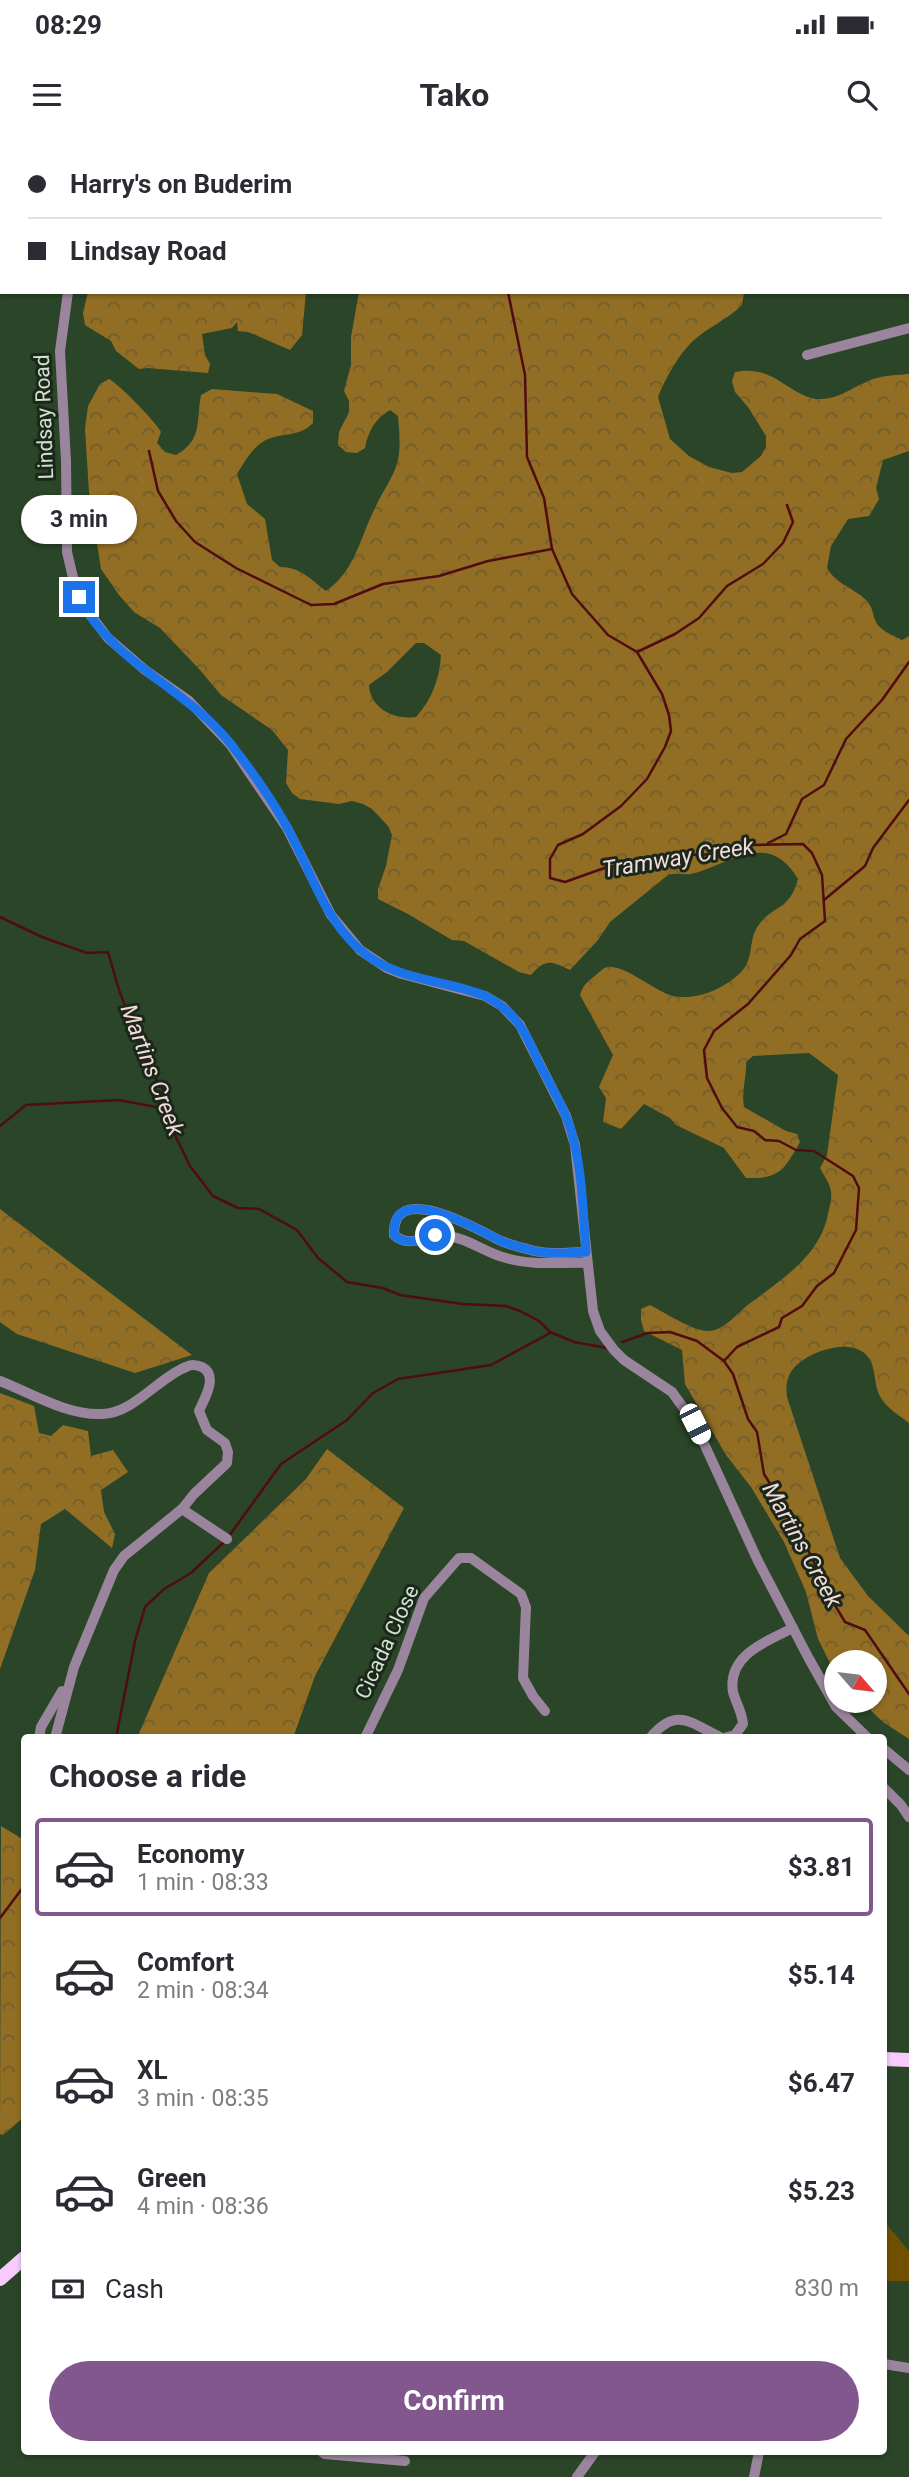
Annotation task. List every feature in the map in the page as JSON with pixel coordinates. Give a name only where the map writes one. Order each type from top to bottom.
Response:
[{"type":"main road","points":[[887,2059],[909,2060]]},
{"type":"main road","points":[[0,2279],[21,2262]]},
{"type":"street","name":"Lindsay Road","points":[[68,294],[60,351],[66,461],[67,552],[75,586],[85,608],[108,638],[145,670],[188,700],[230,744],[287,828],[331,915],[360,950],[387,968],[402,974],[485,996],[512,1016],[531,1046],[571,1130],[580,1174],[593,1311],[600,1331],[624,1360],[672,1392],[695,1424],[758,1561],[836,1707],[864,1734]]},
{"type":"street","points":[[807,355],[909,328]]},
{"type":"street","points":[[429,1210],[444,1213],[504,1242],[530,1251],[587,1258],[533,1263],[507,1259],[453,1236],[435,1235],[409,1242],[399,1240],[394,1235],[394,1224],[400,1215],[410,1211],[429,1210]]},
{"type":"street","points":[[0,1381],[69,1409],[101,1414],[121,1409],[184,1367],[198,1365],[206,1370],[209,1377],[207,1396],[199,1411],[207,1430],[225,1443],[228,1452],[227,1463],[182,1509],[124,1556],[114,1570],[74,1667],[40,1734]]},
{"type":"street","points":[[182,1509],[226,1539]]},
{"type":"street","name":"Cicada Close","points":[[367,1734],[398,1670],[424,1598],[459,1559],[471,1558],[521,1594],[526,1607],[523,1678],[545,1711]]},
{"type":"street","points":[[736,1734],[743,1724],[732,1684],[744,1656],[753,1648],[793,1628]]},
{"type":"street","points":[[56,1734],[74,1667]]},
{"type":"street","points":[[654,1734],[660,1727],[680,1718],[716,1734]]},
{"type":"street","points":[[887,1752],[909,1770]]},
{"type":"street","points":[[887,1797],[909,1817]]},
{"type":"street","points":[[887,2364],[909,2368]]},
{"type":"street","points":[[336,2455],[405,2461]]},
{"type":"street","points":[[577,2477],[593,2455]]},
{"type":"street","points":[[754,2477],[758,2455]]},
{"type":"green space","points":[[88,294],[306,294],[302,335],[290,350],[248,332],[238,331],[237,322],[232,328],[202,334],[205,355],[210,364],[208,373],[139,369],[116,351],[111,341],[85,325],[83,313]]},
{"type":"green space","points":[[359,294],[744,294],[742,305],[688,346],[664,382],[658,397],[670,439],[689,456],[709,467],[732,473],[742,472],[761,456],[766,447],[766,436],[735,392],[732,381],[735,372],[762,373],[800,394],[821,399],[836,396],[877,378],[909,374],[909,451],[883,460],[876,488],[879,499],[869,516],[848,519],[831,546],[827,568],[835,578],[866,600],[877,624],[883,630],[902,640],[909,636],[909,1423],[884,1402],[877,1389],[871,1362],[857,1349],[837,1347],[806,1358],[792,1370],[786,1387],[840,1558],[868,1596],[909,1636],[909,1739],[874,1713],[887,1713],[887,1650],[824,1651],[818,1639],[806,1592],[784,1542],[751,1487],[726,1455],[685,1384],[682,1350],[644,1331],[641,1320],[641,1309],[650,1305],[695,1328],[715,1330],[786,1276],[808,1255],[824,1229],[831,1201],[830,1187],[820,1168],[827,1155],[838,1075],[809,1053],[753,1056],[746,1062],[744,1107],[786,1131],[797,1134],[800,1142],[780,1171],[767,1177],[746,1178],[724,1148],[676,1125],[670,1118],[644,1104],[621,1129],[603,1122],[606,1098],[599,1087],[613,1055],[580,995],[588,981],[604,968],[611,967],[629,973],[673,996],[692,997],[719,988],[746,966],[758,926],[785,903],[798,879],[787,864],[776,856],[763,853],[737,857],[692,874],[668,875],[610,922],[598,940],[570,970],[549,963],[531,975],[519,972],[464,941],[452,940],[378,899],[378,889],[392,835],[388,826],[372,809],[363,804],[352,801],[339,804],[300,799],[292,793],[286,783],[288,750],[272,730],[221,695],[160,628],[134,612],[101,569],[89,492],[85,429],[88,406],[100,384],[109,379],[129,395],[161,432],[157,443],[165,452],[176,455],[191,443],[197,429],[201,395],[212,389],[277,394],[313,411],[313,423],[301,431],[261,443],[237,474],[247,504],[265,519],[272,560],[280,567],[300,572],[326,591],[344,574],[356,553],[394,472],[400,438],[398,416],[390,410],[373,426],[365,448],[357,453],[346,452],[338,445],[339,432],[349,412],[349,401],[344,391],[351,365],[351,337]],"holes":[[[416,643],[424,643],[441,655],[431,696],[416,717],[392,715],[379,706],[370,693],[369,685],[387,672]]]},
{"type":"green space","points":[[0,1209],[192,1355],[135,1373],[17,1334],[0,1322]]},
{"type":"green space","points":[[0,1393],[34,1406],[39,1433],[51,1436],[63,1425],[88,1431],[91,1456],[113,1450],[128,1472],[101,1490],[104,1512],[115,1534],[112,1548],[65,1509],[41,1524],[35,1570],[0,1669]]},
{"type":"green space","points":[[327,1449],[404,1508],[315,1676],[294,1734],[139,1734],[209,1573],[306,1479]]},
{"type":"green space","points":[[1,1826],[21,1838],[21,2120],[3,2135],[0,2134]]},
{"type":"shaded area","points":[[887,2225],[909,2251],[909,2281],[887,2281]]},
{"type":"waterway","name":"Tramway Creek","points":[[508,294],[525,375],[527,457],[544,498],[552,549],[572,594],[608,635],[637,652],[662,694],[671,731],[647,779],[621,806],[583,834],[558,845],[550,859],[550,878],[565,882],[607,867],[654,863],[679,855],[729,854],[748,845],[803,844],[812,853],[822,875],[825,921],[800,939],[791,955],[748,1004],[714,1031],[704,1050],[707,1078],[722,1108],[737,1127],[754,1131],[765,1140],[779,1141],[796,1150],[814,1151],[853,1176],[859,1188],[856,1230],[834,1273],[817,1286],[802,1306],[782,1318],[779,1327],[737,1347],[724,1361]]},
{"type":"waterway","points":[[149,451],[158,491],[176,521],[195,542],[236,568],[311,605],[334,604],[383,584],[439,576],[488,561],[552,549]]},
{"type":"waterway","points":[[637,652],[675,634],[699,618],[727,586],[763,564],[783,543],[793,522],[787,505]]},
{"type":"waterway","points":[[768,843],[786,834],[802,799],[824,785],[846,739],[882,700],[909,662]]},
{"type":"waterway","points":[[824,900],[865,866],[873,848],[909,800]]},
{"type":"waterway","name":"Martins Creek","points":[[0,917],[42,937],[87,953],[108,952],[141,1048],[158,1083],[165,1091],[166,1109],[172,1119],[173,1131],[190,1166],[213,1196],[238,1208],[259,1209],[297,1230],[318,1258],[347,1282],[383,1288],[400,1295],[463,1304],[506,1306],[539,1321],[550,1332],[574,1342],[607,1348]]},
{"type":"waterway","points":[[0,1126],[26,1105],[119,1100],[166,1109]]},
{"type":"waterway","name":"Martins Creek","points":[[622,1342],[648,1333],[670,1332],[697,1341],[724,1361],[733,1374],[748,1419],[757,1432],[764,1474],[798,1529],[833,1602],[845,1622],[865,1630],[909,1694]]},
{"type":"waterway","points":[[229,1536],[281,1464],[347,1420],[373,1393],[398,1379],[491,1365],[550,1333]]},
{"type":"waterway","points":[[117,1734],[135,1641],[145,1607],[164,1589],[191,1573],[225,1541]]},
{"type":"waterway","points":[[0,1918],[21,1890]]},
{"type":"route","points":[[79,597],[91,618],[108,638],[145,670],[188,700],[230,744],[287,828],[331,915],[360,950],[387,968],[402,974],[485,996],[502,1006],[520,1025],[571,1130],[580,1174],[586,1252],[530,1251],[504,1242],[444,1213],[429,1210],[410,1211],[400,1215],[394,1224],[394,1235],[399,1240],[409,1242],[435,1235]]}]
